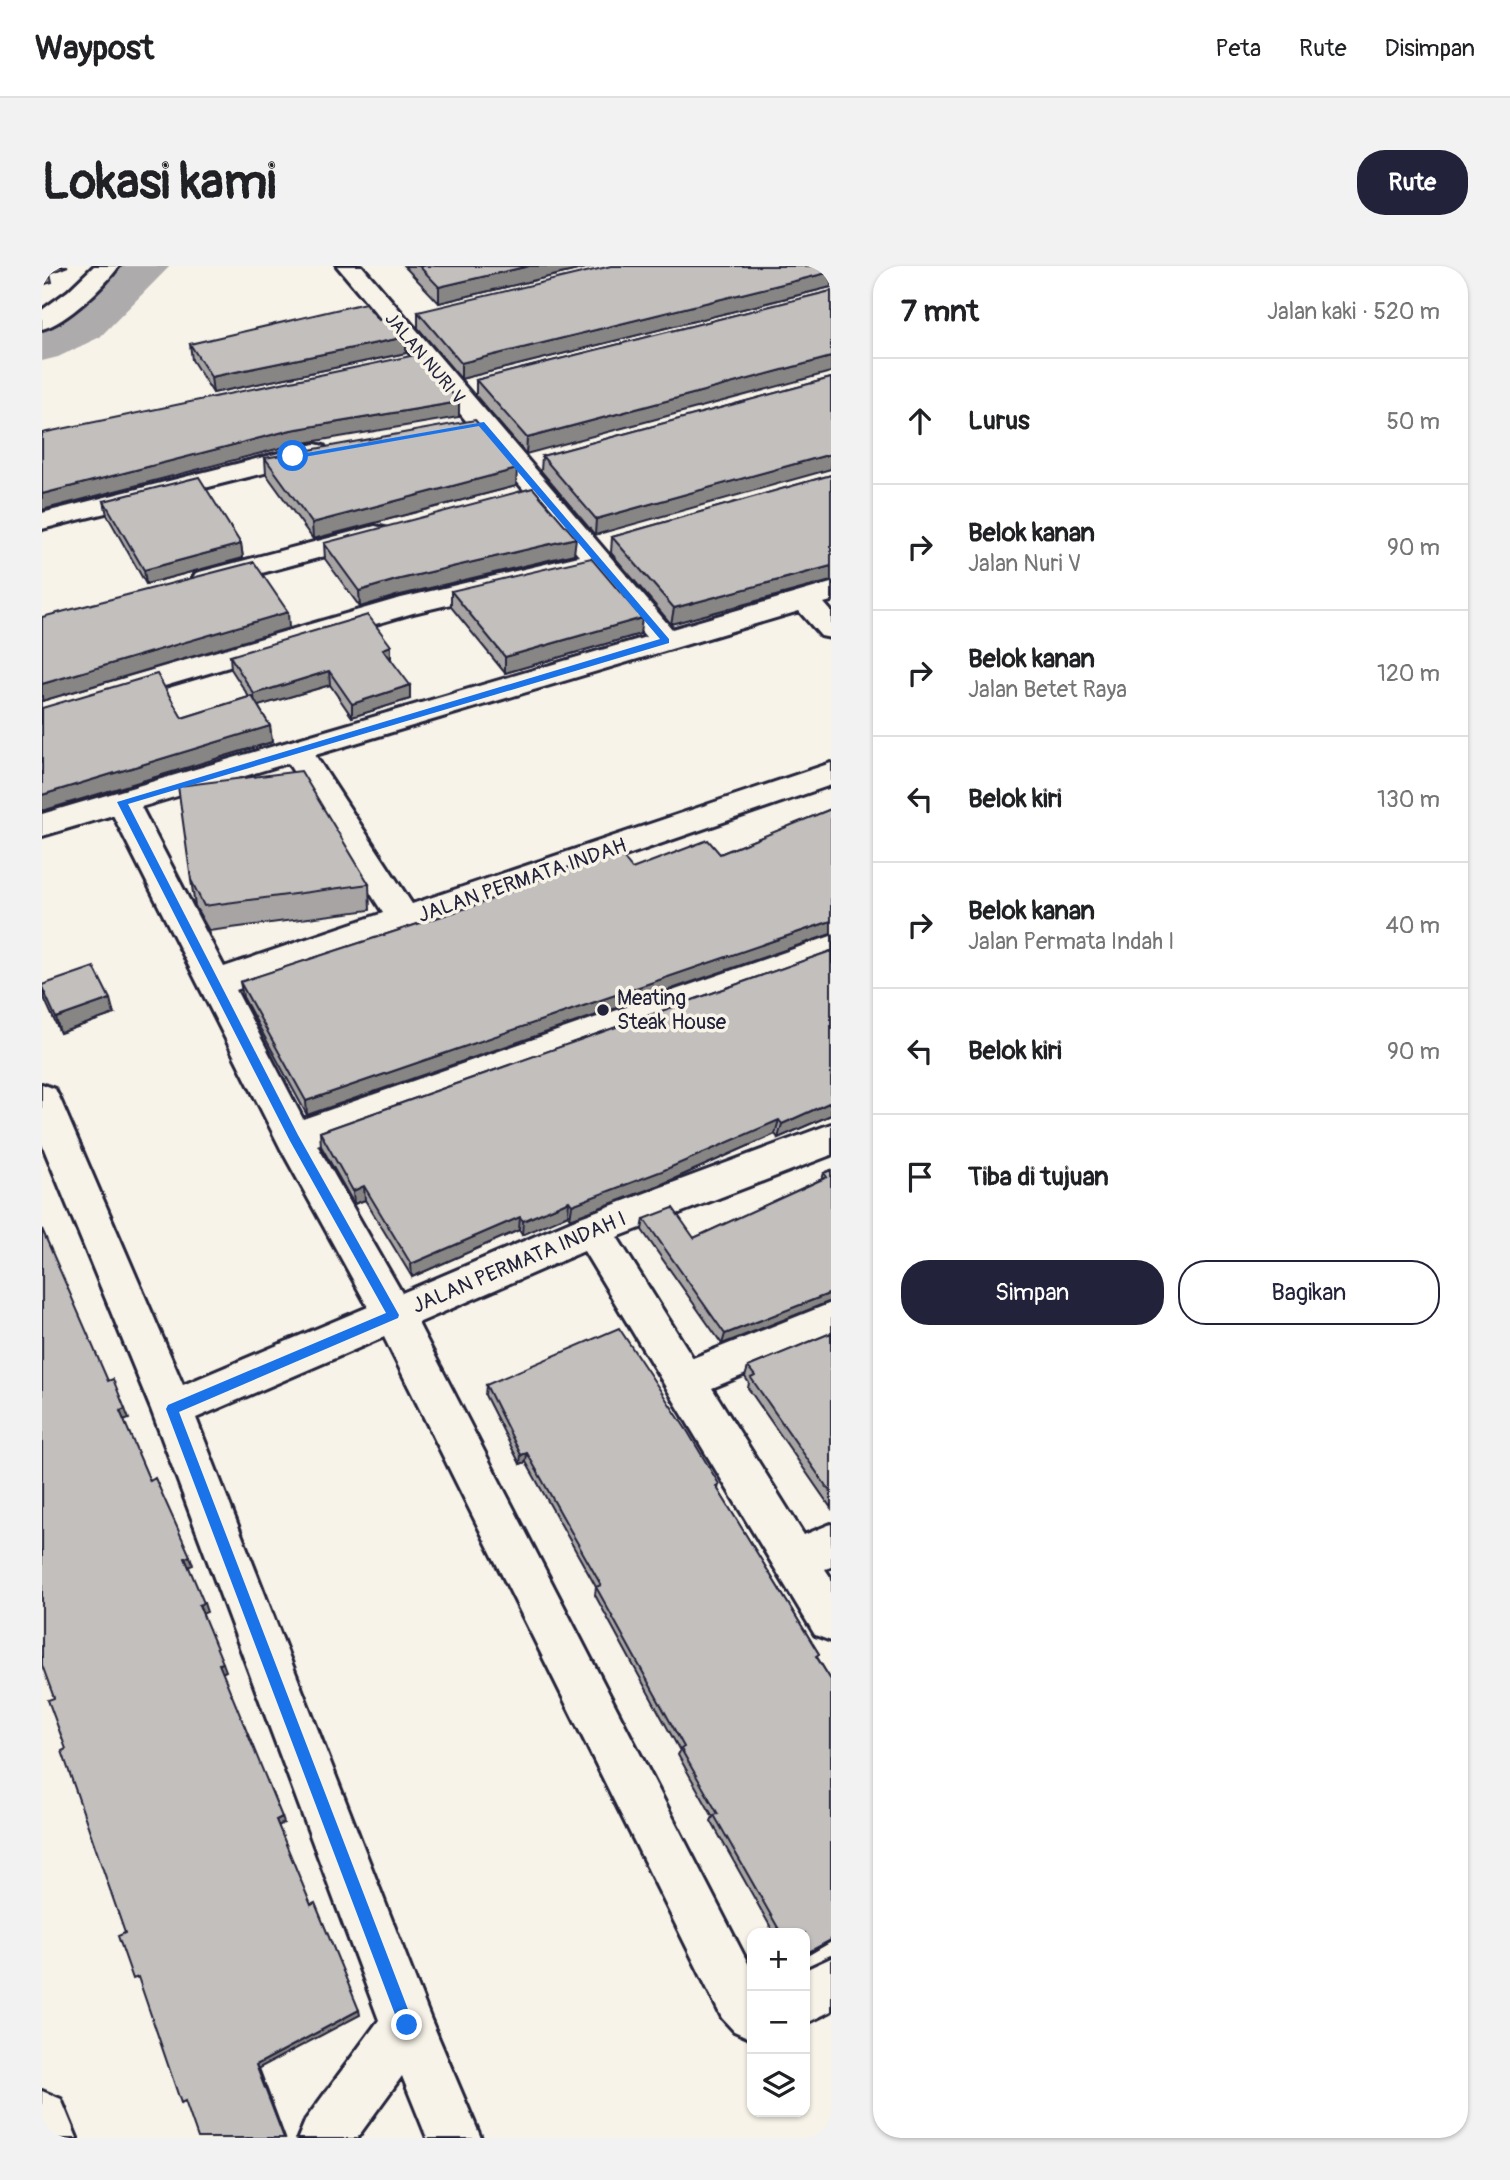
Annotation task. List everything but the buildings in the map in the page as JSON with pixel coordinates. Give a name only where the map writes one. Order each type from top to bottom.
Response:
[{"type":"street","points":[[42,322],[77,296],[107,266]]},
{"type":"street","name":"JALAN NURI V","points":[[349,266],[378,314],[426,359],[517,467],[524,494],[599,550],[666,641]]},
{"type":"street","points":[[378,314],[424,317]]},
{"type":"street","points":[[399,365],[426,359]]},
{"type":"street","points":[[454,391],[481,384]]},
{"type":"street","points":[[454,429],[481,424]]},
{"type":"street","points":[[42,520],[293,456],[346,447]]},
{"type":"street","points":[[517,467],[544,460]]},
{"type":"street","points":[[176,588],[403,527]]},
{"type":"street","points":[[42,712],[599,550]]},
{"type":"street","points":[[42,825],[818,596],[831,629]]},
{"type":"street","points":[[296,751],[405,920]]},
{"type":"street","name":"JALAN PERMATA INDAH","points":[[213,984],[831,774]]},
{"type":"street","points":[[122,802],[294,1138],[393,1315],[740,2000],[747,2008]]},
{"type":"street","points":[[294,1138],[831,949]]},
{"type":"street","points":[[42,1099],[172,1409],[407,2025],[454,2138]]},
{"type":"street","name":"JALAN PERMATA INDAH I","points":[[172,1409],[592,1230],[831,1139]]},
{"type":"street","points":[[592,1230],[684,1380],[813,1553],[831,1619]]},
{"type":"street","points":[[684,1380],[831,1321]]},
{"type":"street","points":[[810,1995],[831,1983]]},
{"type":"street","points":[[325,2138],[407,2025]]},
{"type":"street","points":[[42,2118],[50,2138]]},
{"type":"waterway","points":[[42,347],[84,327],[108,300],[148,266]]},
{"type":"place","name":"Meating Steak House","points":[[603,1010]]},
{"type":"route","points":[[293,456],[481,424],[666,641],[122,802],[294,1138],[393,1315],[172,1409],[407,2025]]}]
